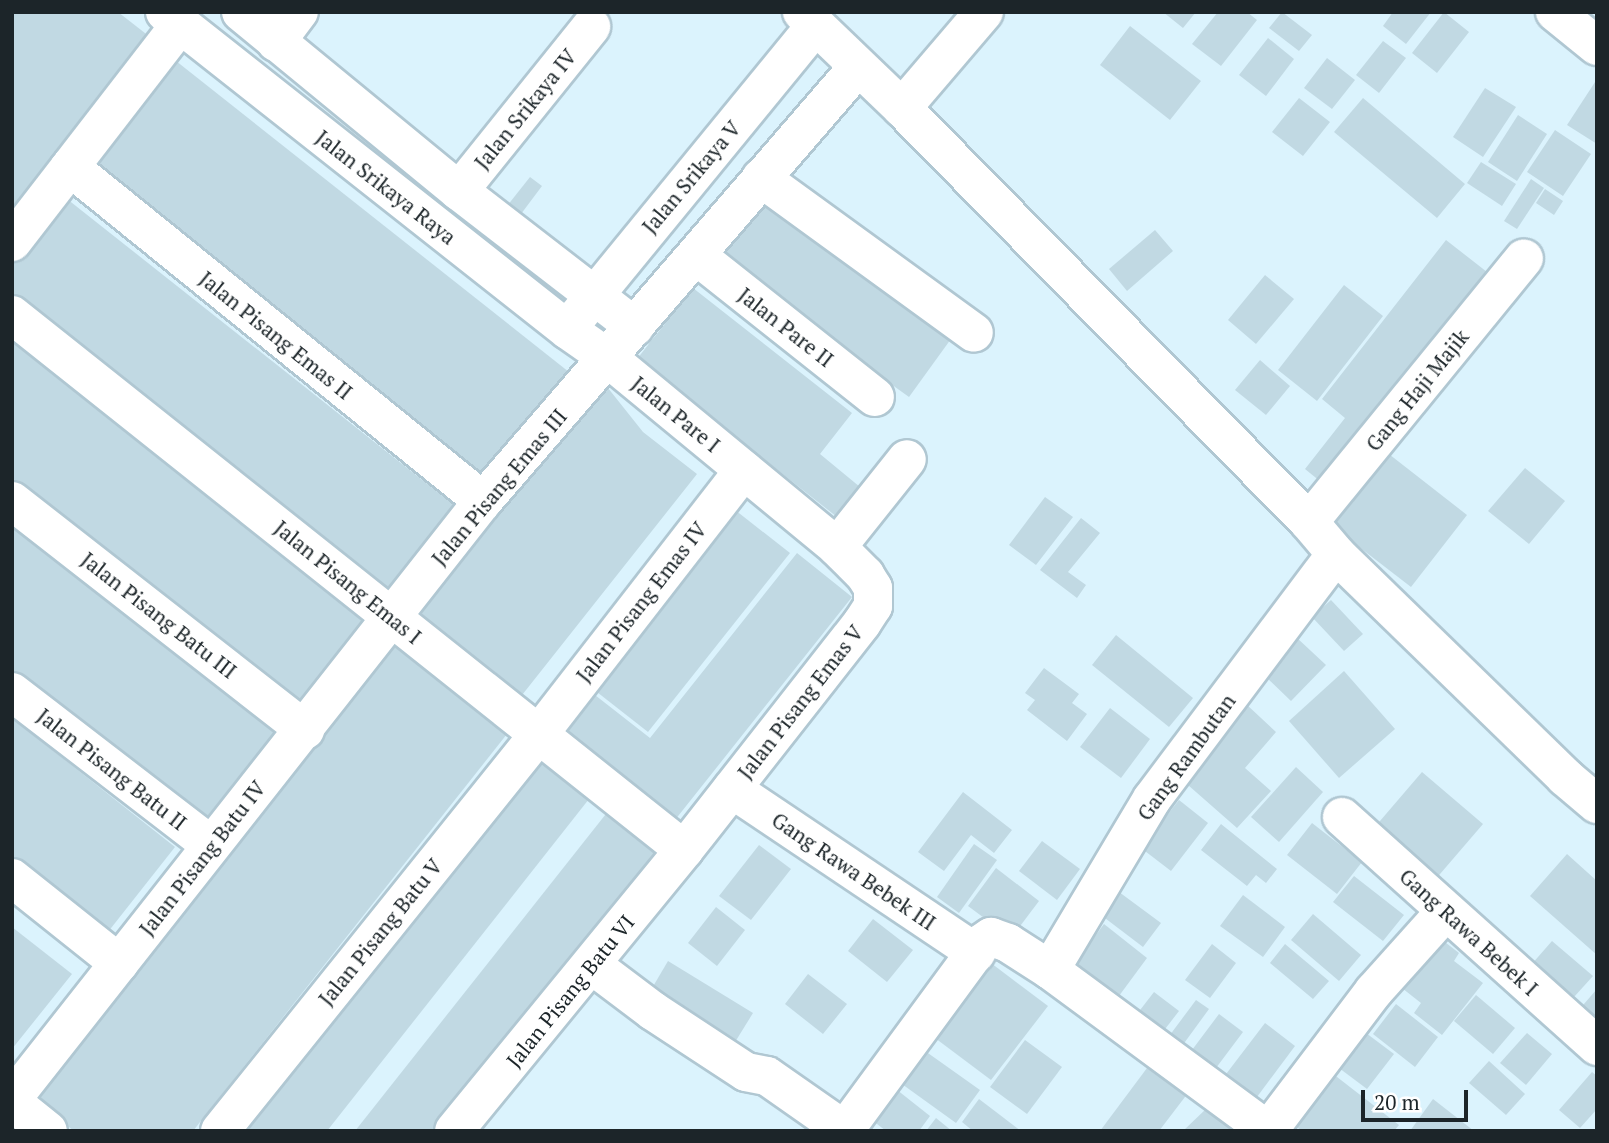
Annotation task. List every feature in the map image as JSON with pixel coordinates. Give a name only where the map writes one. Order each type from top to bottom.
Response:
[{"type":"street","name":"Jalan Srikaya Raya","points":[[241,12],[288,27],[459,191],[635,327]]},
{"type":"street","points":[[902,108],[984,12]]},
{"type":"street","points":[[1555,12],[1597,46]]},
{"type":"street","name":"Jalan Srikaya Raya","points":[[173,18],[568,330],[608,358]]},
{"type":"street","points":[[12,242],[70,167],[173,18]]},
{"type":"street","points":[[809,19],[902,108],[1309,522],[1336,554],[1597,804]]},
{"type":"street","name":"Jalan Srikaya V","points":[[568,330],[809,19]]},
{"type":"street","name":"Jalan Srikaya IV","points":[[459,191],[591,27]]},
{"type":"street","points":[[608,358],[858,67]]},
{"type":"street","name":"Jalan Pisang Emas II","points":[[70,167],[484,501]]},
{"type":"street","points":[[761,177],[974,333]]},
{"type":"street","name":"Jalan Pare II","points":[[697,256],[875,397]]},
{"type":"street","name":"Gang Haji Majik","points":[[1309,522],[1524,258]]},
{"type":"street","name":"Jalan Pisang Emas I","points":[[12,315],[684,850]]},
{"type":"street","name":"Jalan Pisang Emas III","points":[[394,619],[484,501],[608,358]]},
{"type":"street","name":"Jalan Pare I","points":[[608,358],[744,470]]},
{"type":"street","points":[[837,547],[876,502],[907,459]]},
{"type":"street","name":"Jalan Pisang Emas V","points":[[684,850],[873,606],[873,588],[865,575],[837,547],[744,470]]},
{"type":"street","name":"Jalan Pisang Emas IV","points":[[539,734],[744,470]]},
{"type":"street","name":"Jalan Pisang Batu III","points":[[12,501],[305,730]]},
{"type":"street","name":"Gang Rambutan","points":[[1050,970],[1152,799],[1336,554]]},
{"type":"street","name":"Jalan Pisang Batu IV","points":[[12,1101],[211,845],[394,619]]},
{"type":"street","name":"Jalan Pisang Batu II","points":[[12,692],[211,845]]},
{"type":"street","name":"Jalan Pisang Batu V","points":[[220,1131],[539,734]]},
{"type":"street","name":"Gang Rawa Bebek III","points":[[732,789],[976,953]]},
{"type":"street","name":"Gang Rawa Bebek I","points":[[1342,817],[1597,1046]]},
{"type":"street","name":"Jalan Pisang Batu VI","points":[[454,1131],[684,850]]},
{"type":"street","points":[[12,878],[119,963]]},
{"type":"street","points":[[592,965],[653,1011],[746,1072],[767,1076],[844,1130],[986,939],[997,937],[1050,970],[1269,1131],[1374,991],[1445,912]]},
{"type":"street","points":[[12,1101],[48,1131]]},
{"type":"building","points":[[12,12],[118,12],[150,37],[12,210]]},
{"type":"building","points":[[1163,12],[1196,12],[1183,28]]},
{"type":"building","points":[[1218,12],[1247,12],[1257,20],[1221,66],[1192,44]]},
{"type":"building","points":[[1282,12],[1312,35],[1299,51],[1269,28]]},
{"type":"building","points":[[1393,12],[1431,12],[1406,44],[1383,26]]},
{"type":"building","points":[[1444,12],[1469,32],[1437,73],[1412,53]]},
{"type":"building","points":[[1130,26],[1201,81],[1170,120],[1100,65]]},
{"type":"building","points":[[1268,38],[1294,59],[1266,96],[1239,75]]},
{"type":"building","points":[[1383,41],[1406,58],[1379,93],[1356,75]]},
{"type":"building","points":[[171,57],[574,376],[489,483],[86,165]]},
{"type":"building","points":[[1327,58],[1355,80],[1332,109],[1304,88]]},
{"type":"building","points":[[1597,79],[1597,144],[1567,125]]},
{"type":"building","points":[[1485,88],[1516,107],[1483,157],[1453,137]]},
{"type":"building","points":[[1299,98],[1330,122],[1303,156],[1272,132]]},
{"type":"building","points":[[1363,98],[1465,184],[1437,218],[1334,132]]},
{"type":"building","points":[[1518,115],[1547,134],[1517,181],[1488,162]]},
{"type":"building","points":[[1555,130],[1591,154],[1563,196],[1527,172]]},
{"type":"building","points":[[1481,162],[1516,184],[1502,206],[1467,183]]},
{"type":"building","points":[[530,177],[542,186],[512,226],[499,216]]},
{"type":"building","points":[[1531,179],[1544,188],[1517,229],[1504,221]]},
{"type":"building","points":[[757,187],[956,332],[909,397],[709,253]]},
{"type":"building","points":[[1545,189],[1563,201],[1554,215],[1536,203]]},
{"type":"building","points":[[62,195],[454,505],[381,598],[12,307],[12,258]]},
{"type":"building","points":[[1155,230],[1173,251],[1127,291],[1109,269]]},
{"type":"building","points":[[1446,240],[1487,272],[1321,482],[1305,469],[1345,418],[1322,399]]},
{"type":"building","points":[[1265,275],[1294,299],[1256,344],[1228,320]]},
{"type":"building","points":[[1344,285],[1383,316],[1317,401],[1278,370]]},
{"type":"building","points":[[693,288],[852,413],[820,454],[860,487],[837,517],[637,359]]},
{"type":"building","points":[[12,331],[376,619],[304,709],[12,478]]},
{"type":"building","points":[[1260,360],[1290,386],[1266,415],[1235,390]]},
{"type":"building","points":[[604,383],[643,432],[697,474],[511,709],[403,623]]},
{"type":"building","points":[[1385,451],[1467,515],[1411,587],[1328,523]]},
{"type":"building","points":[[1525,468],[1565,501],[1529,544],[1488,511]]},
{"type":"building","points":[[1045,497],[1073,517],[1036,565],[1009,545]]},
{"type":"building","points":[[730,506],[790,553],[648,732],[588,685]]},
{"type":"building","points":[[1081,518],[1100,533],[1068,572],[1086,585],[1077,598],[1040,570]]},
{"type":"building","points":[[12,522],[276,730],[199,827],[12,680]]},
{"type":"building","points":[[797,553],[852,597],[671,825],[552,731],[586,688],[650,738]]},
{"type":"building","points":[[1331,600],[1363,634],[1344,651],[1312,617]]},
{"type":"building","points":[[1116,635],[1193,698],[1169,727],[1092,665]]},
{"type":"building","points":[[1296,637],[1326,665],[1291,701],[1262,673]]},
{"type":"building","points":[[390,642],[507,734],[193,1131],[74,1131],[31,1097]]},
{"type":"building","points":[[1044,668],[1079,694],[1072,703],[1087,714],[1067,741],[1027,710],[1035,700],[1025,693]]},
{"type":"building","points":[[1344,671],[1395,729],[1339,778],[1289,721]]},
{"type":"building","points":[[1246,704],[1276,732],[1245,768],[1271,791],[1237,828],[1180,778]]},
{"type":"building","points":[[1110,708],[1150,739],[1121,778],[1080,747]]},
{"type":"building","points":[[12,718],[175,847],[104,937],[12,865]]},
{"type":"building","points":[[535,756],[589,799],[327,1131],[238,1131]]},
{"type":"building","points":[[1296,767],[1323,792],[1279,842],[1251,817]]},
{"type":"building","points":[[1422,772],[1483,824],[1428,888],[1368,835]]},
{"type":"building","points":[[963,792],[1012,830],[994,853],[971,835],[944,871],[918,852]]},
{"type":"building","points":[[1179,800],[1208,823],[1171,871],[1141,848]]},
{"type":"building","points":[[613,805],[663,845],[437,1131],[355,1131]]},
{"type":"building","points":[[1312,823],[1362,862],[1337,894],[1287,855]]},
{"type":"building","points":[[1221,824],[1277,869],[1266,883],[1256,875],[1247,886],[1201,850]]},
{"type":"building","points":[[1042,841],[1080,869],[1057,900],[1019,871]]},
{"type":"building","points":[[974,844],[997,860],[959,913],[937,897]]},
{"type":"building","points":[[759,845],[791,869],[751,920],[719,896]]},
{"type":"building","points":[[1567,854],[1597,881],[1597,955],[1530,896]]},
{"type":"building","points":[[996,868],[1039,901],[1011,938],[968,906]]},
{"type":"building","points":[[1354,876],[1404,915],[1383,941],[1333,902]]},
{"type":"building","points":[[1115,889],[1161,923],[1143,947],[1097,912]]},
{"type":"building","points":[[1243,895],[1285,927],[1263,957],[1220,926]]},
{"type":"building","points":[[716,907],[745,930],[717,966],[688,943]]},
{"type":"building","points":[[1313,914],[1361,955],[1339,981],[1291,940]]},
{"type":"building","points":[[873,919],[913,950],[887,982],[848,951]]},
{"type":"building","points":[[1104,924],[1147,958],[1116,1000],[1072,967]]},
{"type":"building","points":[[12,927],[72,974],[12,1049]]},
{"type":"building","points":[[1432,932],[1459,953],[1454,961],[1483,983],[1442,1035],[1414,1013],[1421,1003],[1393,981]]},
{"type":"building","points":[[1552,941],[1593,976],[1564,1008],[1524,973]]},
{"type":"building","points":[[1212,944],[1236,963],[1210,998],[1185,980]]},
{"type":"building","points":[[1285,944],[1329,981],[1313,999],[1270,963]]},
{"type":"building","points":[[983,957],[1048,1006],[991,1080],[927,1032]]},
{"type":"building","points":[[668,961],[753,1013],[732,1047],[648,995]]},
{"type":"building","points":[[808,974],[847,1004],[823,1034],[785,1004]]},
{"type":"building","points":[[1597,989],[1597,1043],[1570,1020]]},
{"type":"building","points":[[1154,992],[1179,1011],[1162,1033],[1137,1014]]},
{"type":"building","points":[[1476,995],[1515,1028],[1493,1054],[1454,1021]]},
{"type":"building","points":[[1196,1000],[1209,1009],[1174,1057],[1161,1047]]},
{"type":"building","points":[[1396,1004],[1438,1037],[1415,1067],[1373,1034]]},
{"type":"building","points":[[1219,1014],[1243,1032],[1207,1080],[1183,1062]]},
{"type":"building","points":[[1265,1023],[1295,1046],[1251,1105],[1220,1082]]},
{"type":"building","points":[[1358,1027],[1394,1054],[1367,1089],[1331,1062]]},
{"type":"building","points":[[1527,1033],[1552,1054],[1526,1085],[1500,1063]]},
{"type":"building","points":[[1025,1040],[1062,1067],[1027,1114],[990,1087]]},
{"type":"building","points":[[911,1041],[980,1090],[956,1123],[888,1074]]},
{"type":"building","points":[[1489,1061],[1525,1094],[1506,1115],[1469,1083]]},
{"type":"building","points":[[1150,1064],[1188,1093],[1159,1131],[1100,1131]]},
{"type":"building","points":[[1328,1070],[1399,1125],[1394,1131],[1302,1131],[1289,1121]]},
{"type":"building","points":[[1592,1072],[1597,1076],[1597,1109],[1580,1128],[1559,1110]]},
{"type":"building","points":[[887,1082],[930,1116],[919,1131],[886,1131],[863,1113]]},
{"type":"building","points":[[979,1099],[1021,1131],[973,1131],[962,1122]]},
{"type":"building","points":[[1433,1099],[1474,1131],[1410,1131]]},
{"type":"building","points":[[1209,1106],[1234,1131],[1183,1131]]},
{"type":"building","points":[[936,1118],[952,1131],[926,1131]]}]
